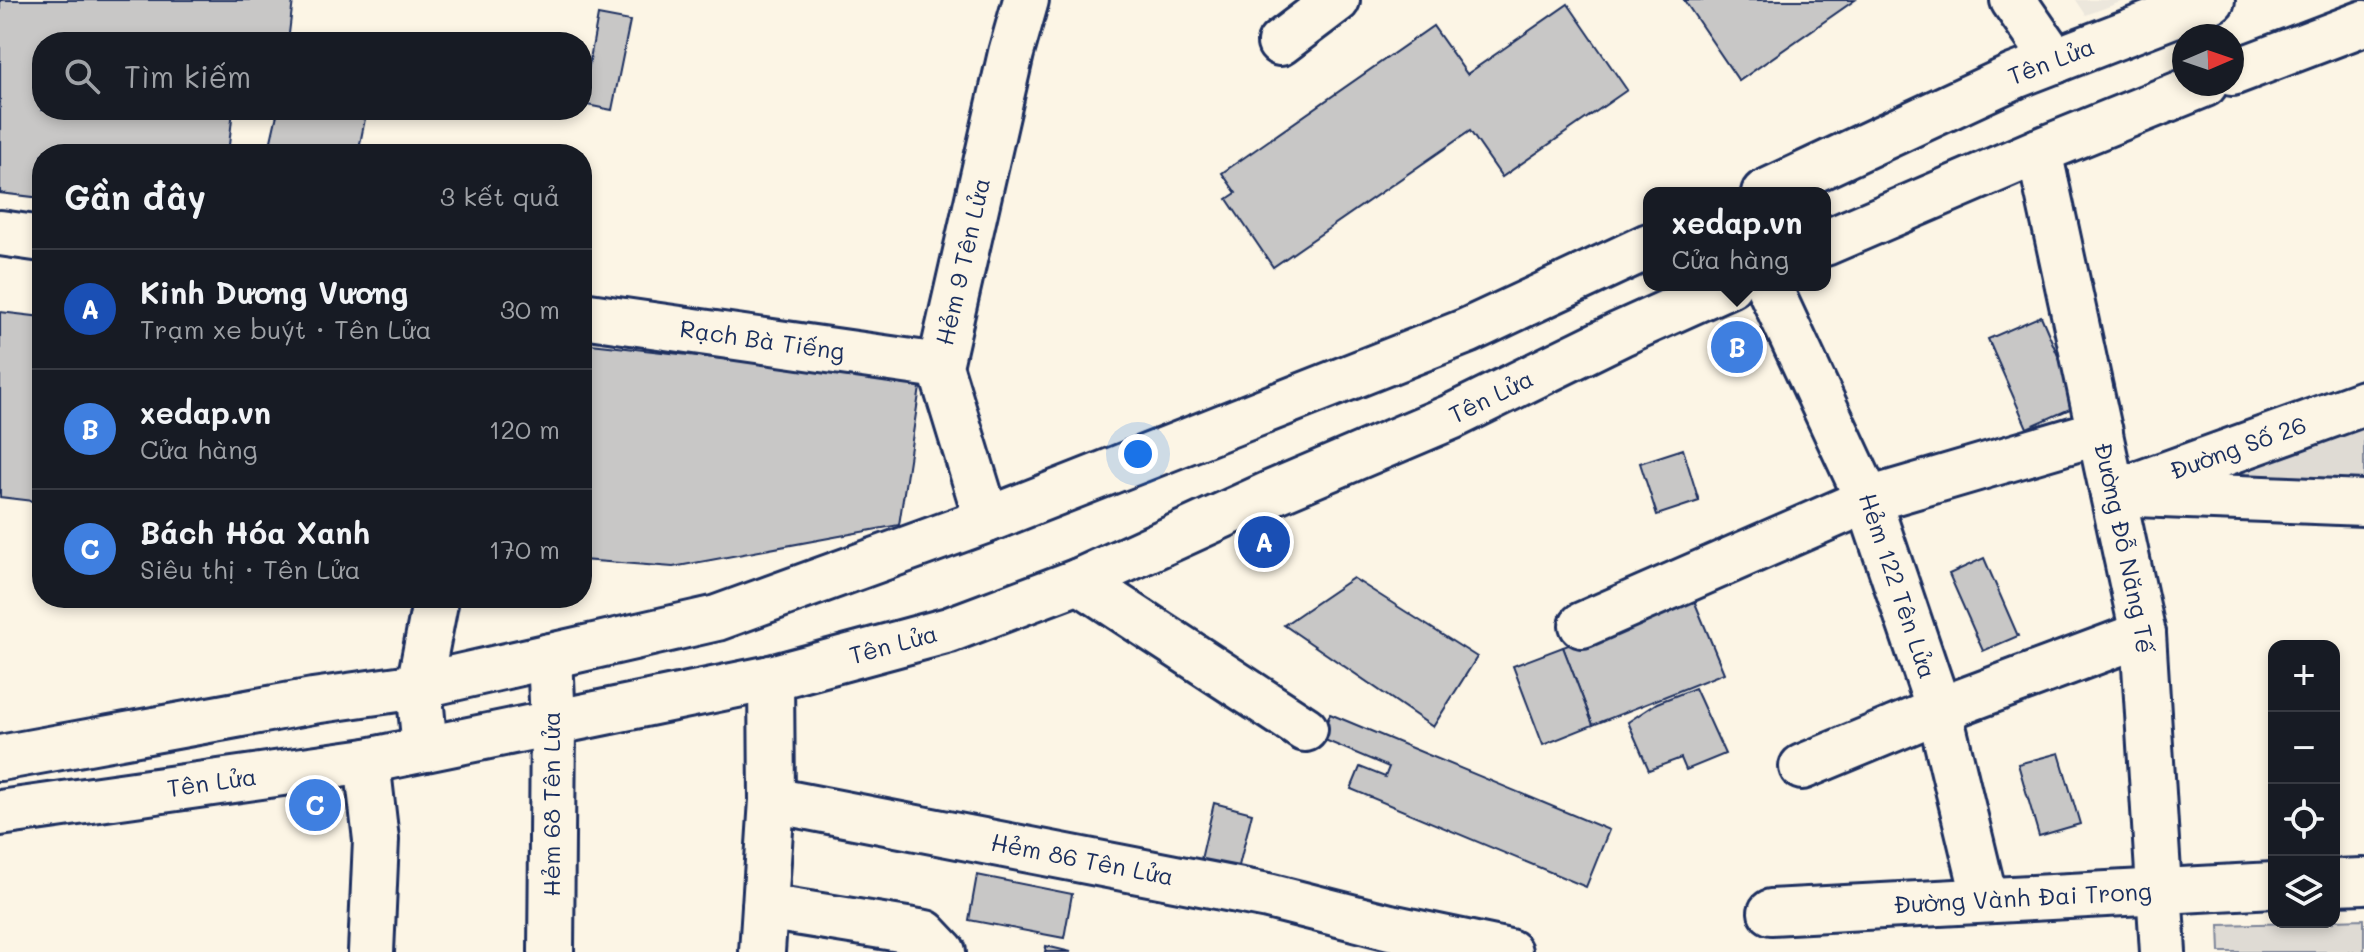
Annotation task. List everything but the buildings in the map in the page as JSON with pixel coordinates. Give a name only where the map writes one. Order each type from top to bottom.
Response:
[{"type":"street","name":"Hẻm 9 Tên Lửa","points":[[987,520],[940,366],[1011,53],[1026,0]]},
{"type":"street","points":[[1280,43],[1337,0]]},
{"type":"street","points":[[2013,0],[2055,61]]},
{"type":"street","name":"Tên Lửa","points":[[1777,187],[2015,76],[2212,0]]},
{"type":"street","points":[[2244,68],[2364,23]]},
{"type":"street","points":[[1831,240],[2175,96]]},
{"type":"street","name":"Đường Đỗ Năng Tế","points":[[2039,151],[2143,634],[2163,952]]},
{"type":"street","points":[[0,233],[32,238]]},
{"type":"street","points":[[0,758],[313,701],[419,686],[717,618],[987,520],[1467,331],[1643,249]]},
{"type":"street","name":"Tên Lửa","points":[[0,813],[367,761],[771,678],[949,630],[1079,581],[1274,492],[1451,417],[1716,291]]},
{"type":"street","name":"Hẻm 122 Tên Lửa","points":[[1771,291],[1868,500],[1939,710],[1985,900]]},
{"type":"street","name":"Rạch Bà Tiếng","points":[[592,316],[940,366]]},
{"type":"street","name":"Đường Số 26","points":[[2114,493],[2364,403]]},
{"type":"street","points":[[1582,625],[1868,500],[2100,432]]},
{"type":"street","points":[[2114,493],[2364,503]]},
{"type":"street","points":[[1079,581],[1305,729]]},
{"type":"street","points":[[425,749],[419,686],[427,608]]},
{"type":"street","points":[[1802,767],[1939,710],[2143,634]]},
{"type":"street","name":"Hẻm 68 Tên Lửa","points":[[550,656],[553,723],[551,952]]},
{"type":"street","points":[[762,952],[772,800],[771,678]]},
{"type":"street","points":[[367,761],[376,840],[371,952]]},
{"type":"street","name":"Hẻm 86 Tên Lửa","points":[[772,800],[1268,896],[1387,940],[1509,952]]},
{"type":"street","points":[[2340,882],[2364,881]]},
{"type":"street","name":"Đường Vành Đai Trong","points":[[1771,912],[2268,885]]},
{"type":"street","points":[[765,907],[925,933],[943,952]]},
{"type":"shaded area","points":[[2076,0],[2126,0],[2086,15]]},
{"type":"shaded area","points":[[2364,418],[2364,488],[2180,482]]},
{"type":"shaded area","points":[[2364,919],[2364,952],[2220,952],[2219,925],[2268,924],[2268,928],[2340,928],[2340,920]]},
{"type":"place","name":"xedap.vn","points":[[1737,347]]},
{"type":"place","name":"Kinh Dương Vương","points":[[1264,542]]},
{"type":"place","name":"Bách Hóa Xanh","points":[[315,805]]}]
